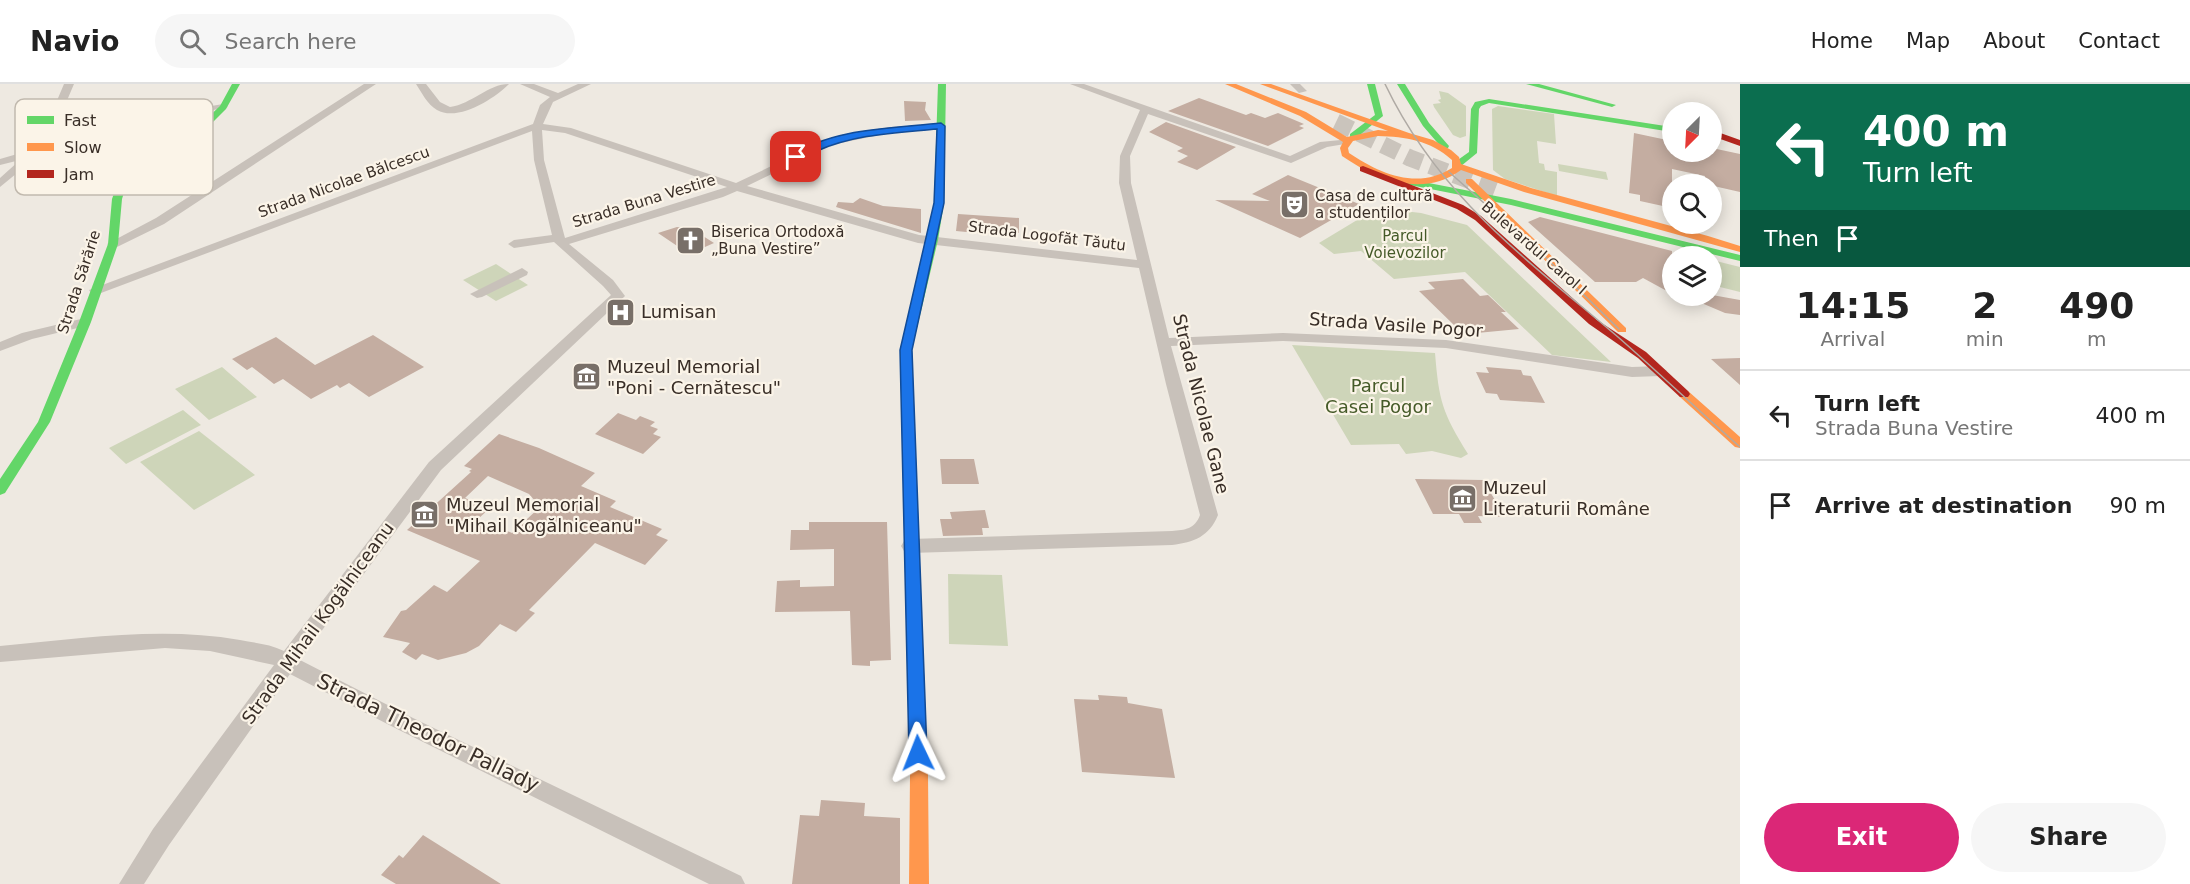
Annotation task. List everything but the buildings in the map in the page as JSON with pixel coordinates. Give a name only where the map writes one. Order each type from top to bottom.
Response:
[{"type":"main road","name":"Strada Sărărie","points":[[213,116],[223,107],[237,84]]},
{"type":"main road","points":[[919,884],[919,775],[910,546],[906,350],[933,240],[939,203],[942,84]]},
{"type":"main road","points":[[1229,84],[1303,114],[1349,140],[1367,134],[1405,135]]},
{"type":"main road","points":[[1244,84],[1338,121],[1251,84]]},
{"type":"main road","points":[[1264,84],[1295,89],[1355,109],[1368,109],[1378,105]]},
{"type":"main road","points":[[1371,84],[1379,116],[1344,146],[1345,154],[1363,169],[1403,181],[1492,192],[1740,251]]},
{"type":"main road","name":"Bulevardul Carol I","points":[[1401,84],[1426,124],[1457,164],[1492,192],[1508,221],[1617,321],[1642,355]]},
{"type":"main road","points":[[1530,84],[1662,118]]},
{"type":"main road","points":[[1295,89],[1370,122],[1431,142],[1457,164],[1530,194],[1740,251]]},
{"type":"main road","points":[[1403,181],[1429,182],[1445,179],[1457,164],[1473,153],[1475,109],[1478,104],[1489,101],[1662,128]]},
{"type":"main road","points":[[1722,138],[1739,143]]},
{"type":"main road","name":"Bulevardul Carol I","points":[[1363,169],[1460,207],[1478,218],[1593,322],[1642,355],[1737,439]]},
{"type":"main road","points":[[1492,192],[1549,211]]},
{"type":"main road","name":"Strada Sărărie","points":[[0,490],[45,422],[85,322],[112,244],[119,195]]},
{"type":"main road","points":[[1508,221],[1510,214],[1522,208],[1549,211],[1740,251]]},
{"type":"street","points":[[62,99],[69,84]]},
{"type":"street","points":[[213,187],[371,84]]},
{"type":"street","points":[[421,84],[438,106],[450,110],[486,96],[504,84]]},
{"type":"street","points":[[525,84],[557,96]]},
{"type":"street","points":[[559,240],[539,160],[537,126],[545,105],[557,96],[586,84]]},
{"type":"street","points":[[1075,84],[1291,160],[1324,144],[1349,140]]},
{"type":"street","points":[[213,109],[223,107]]},
{"type":"street","name":"Strada Nicolae Gane","points":[[910,546],[1172,538],[1195,535],[1206,527],[1209,515],[1173,384],[1123,165],[1136,128],[1144,112],[1148,110]]},
{"type":"street","name":"Strada Logofăt Tăutu","points":[[537,126],[567,130],[735,187],[918,239],[1146,265]]},
{"type":"street","name":"Strada Nicolae Bălcescu","points":[[96,290],[537,126]]},
{"type":"street","name":"Strada Buna Vestire","points":[[514,244],[559,240],[719,195],[828,143],[889,130],[941,126]]},
{"type":"street","points":[[0,162],[15,158]]},
{"type":"street","points":[[0,184],[15,172]]},
{"type":"street","points":[[112,244],[160,221],[200,195]]},
{"type":"street","name":"Strada Mihail Kogălniceanu","points":[[131,884],[161,837],[435,466],[618,296],[608,283],[559,240]]},
{"type":"street","points":[[477,294],[522,272]]},
{"type":"street","points":[[0,347],[27,336],[85,322]]},
{"type":"street","name":"Strada Vasile Pogor","points":[[1164,342],[1283,337],[1446,344],[1632,372],[1660,371]]},
{"type":"street","name":"Strada Theodor Pallady","points":[[0,654],[165,640],[210,643],[271,654],[406,724],[615,824],[733,884]]},
{"type":"green space","points":[[1439,91],[1448,93],[1466,106],[1466,136],[1460,138],[1453,135],[1434,107],[1433,104],[1441,103],[1438,100],[1441,99]]},
{"type":"green space","points":[[1498,106],[1554,114],[1556,144],[1537,141],[1539,163],[1544,164],[1545,170],[1557,172],[1557,196],[1505,179],[1493,170],[1492,109]]},
{"type":"green space","points":[[1558,164],[1606,172],[1608,180],[1559,171]]},
{"type":"green space","name":"Parcul Voievozilor","points":[[1377,208],[1421,213],[1467,225],[1611,362],[1552,355],[1465,272],[1394,279],[1361,251],[1334,254],[1319,243]]},
{"type":"green space","points":[[1722,262],[1740,267],[1740,292],[1722,288]]},
{"type":"green space","points":[[496,264],[528,285],[496,301],[463,280]]},
{"type":"green space","name":"Parcul Casei Pogor","points":[[1292,345],[1435,353],[1443,406],[1468,454],[1461,458],[1432,451],[1406,454],[1399,444],[1351,445]]},
{"type":"green space","points":[[222,367],[257,397],[209,420],[175,389]]},
{"type":"green space","points":[[183,410],[201,425],[126,464],[109,448]]},
{"type":"green space","points":[[199,431],[255,475],[194,510],[140,462]]},
{"type":"green space","points":[[948,574],[1002,575],[1008,646],[949,644]]},
{"type":"tunnel","points":[[1336,122],[1410,158],[1495,190]]},
{"type":"tram line","points":[[1385,84],[1407,124],[1431,160],[1487,223],[1740,447]]},
{"type":"tram line","points":[[1449,172],[1546,258],[1619,329]]},
{"type":"traffic: fast","points":[[213,117],[223,107],[236,84]]},
{"type":"traffic: fast","points":[[908,417],[906,349],[933,240],[939,203],[942,84]]},
{"type":"traffic: fast","points":[[1353,136],[1379,116],[1371,84]]},
{"type":"traffic: fast","points":[[1401,84],[1426,124],[1445,146]]},
{"type":"traffic: fast","points":[[1530,84],[1612,105]]},
{"type":"traffic: fast","points":[[1458,164],[1473,153],[1475,109],[1478,104],[1489,101],[1662,128]]},
{"type":"traffic: fast","points":[[1403,181],[1511,202],[1740,258]]},
{"type":"traffic: fast","points":[[0,490],[44,422],[85,322],[113,244],[118,195]]},
{"type":"traffic: slow","points":[[1229,84],[1303,114],[1347,141]]},
{"type":"traffic: slow","points":[[1264,84],[1405,134]]},
{"type":"traffic: slow","points":[[1378,133],[1399,134],[1430,141],[1456,159],[1457,169],[1444,177],[1430,181],[1400,180],[1371,170],[1345,154],[1344,148],[1350,139],[1378,133]]},
{"type":"traffic: slow","points":[[1458,166],[1527,190],[1740,249]]},
{"type":"traffic: slow","points":[[1469,181],[1622,330]]},
{"type":"traffic: slow","points":[[1684,394],[1740,444]]},
{"type":"traffic: slow","points":[[908,417],[919,775],[919,884]]},
{"type":"traffic: jam","points":[[1722,137],[1740,143]]},
{"type":"traffic: jam","points":[[1363,169],[1460,207],[1478,218],[1593,322],[1642,355],[1684,394]]},
{"type":"place","name":"Casa de cultură a studenților","points":[[1294,205]]},
{"type":"place","name":"Biserica Ortodoxă „Buna Vestire”","points":[[690,241]]},
{"type":"place","name":"Lumisan","points":[[620,312]]},
{"type":"place","name":"Muzeul Memorial \"Poni - Cernătescu\"","points":[[586,377]]},
{"type":"place","name":"Muzeul Literaturii Române","points":[[1462,498]]},
{"type":"place","name":"Muzeul Memorial \"Mihail Kogălniceanu\"","points":[[425,515]]},
{"type":"route","points":[[796,157],[828,143],[867,133],[913,126],[941,126],[939,203],[933,240],[924,267],[906,350],[910,546],[918,753]]}]
